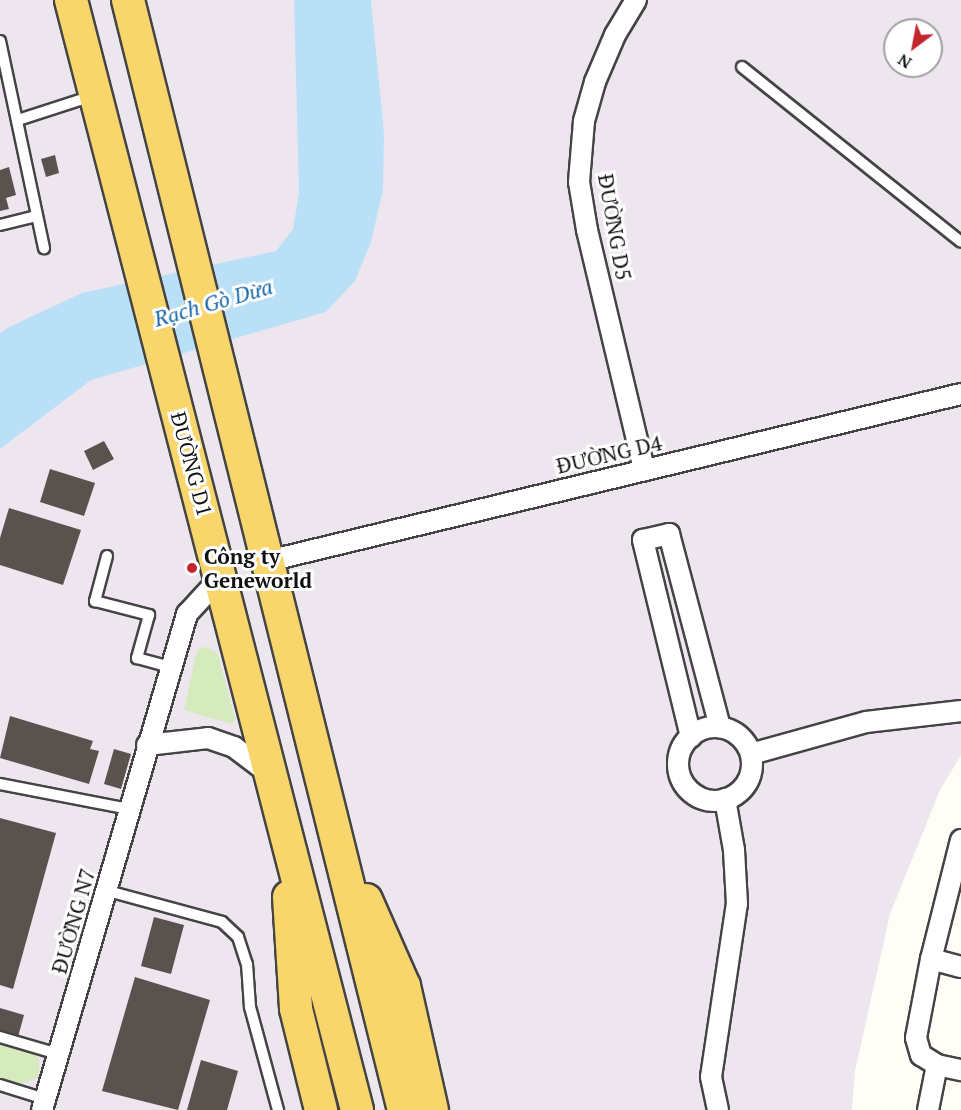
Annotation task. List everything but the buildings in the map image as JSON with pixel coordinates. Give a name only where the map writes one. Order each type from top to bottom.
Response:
[{"type":"main road","name":"ĐƯỜNG D1","points":[[71,0],[123,208],[177,405],[285,834],[312,928],[357,1110]]},
{"type":"main road","points":[[128,0],[184,198],[235,407],[240,457],[268,561],[404,1110]]},
{"type":"main road","points":[[144,0],[184,198]]},
{"type":"main road","points":[[332,819],[404,986],[432,1110]]},
{"type":"main road","points":[[285,834],[296,1009],[321,1110]]},
{"type":"street","name":"ĐƯỜNG D5","points":[[636,0],[615,35],[595,82],[584,121],[579,182],[587,230],[644,470]]},
{"type":"street","name":"ĐƯỜNG D4","points":[[268,561],[961,394]]},
{"type":"street","points":[[691,736],[643,540],[669,534],[720,728]]},
{"type":"street","name":"ĐƯỜNG N7","points":[[44,1104],[108,891],[147,745],[188,614],[221,577]]},
{"type":"street","points":[[751,754],[866,722],[961,711]]},
{"type":"street","points":[[720,728],[739,736],[751,754],[753,764],[747,784],[725,800],[701,798],[685,785],[678,765],[684,745],[691,736],[720,728]]},
{"type":"street","points":[[147,745],[208,738],[234,747],[271,775]]},
{"type":"street","points":[[718,1110],[711,1077],[737,904],[734,850],[725,800]]},
{"type":"street","points":[[960,850],[931,959],[916,1038],[921,1055],[937,1065],[961,1070]]},
{"type":"street","points":[[931,959],[961,967]]},
{"type":"street","points":[[928,1110],[937,1065]]},
{"type":"lane","points":[[0,42],[44,248]]},
{"type":"lane","points":[[742,67],[961,242]]},
{"type":"lane","points":[[18,120],[95,95]]},
{"type":"lane","points":[[0,225],[37,216]]},
{"type":"lane","points":[[107,556],[95,601],[148,615],[137,658],[171,667]]},
{"type":"lane","points":[[0,784],[129,808]]},
{"type":"lane","points":[[108,891],[222,922],[238,937],[247,964],[250,1007],[278,1110]]},
{"type":"lane","points":[[0,1037],[58,1054]]},
{"type":"lane","points":[[0,1085],[44,1104]]},
{"type":"shaded area","points":[[0,0],[961,0],[961,755],[940,790],[890,914],[855,1071],[852,1110],[0,1110]]},
{"type":"green space","points":[[207,647],[218,654],[235,719],[232,724],[184,710],[196,654],[200,648]]},
{"type":"green space","points":[[0,1042],[36,1055],[40,1061],[38,1078],[19,1084],[0,1078]]},
{"type":"water","name":"Rạch Gò Dừa","points":[[294,0],[371,0],[384,134],[383,190],[371,242],[355,281],[326,312],[91,380],[0,449],[0,333],[82,293],[276,251],[293,229],[299,193]]},
{"type":"place","name":"Công ty Geneworld","points":[[192,568]]}]
